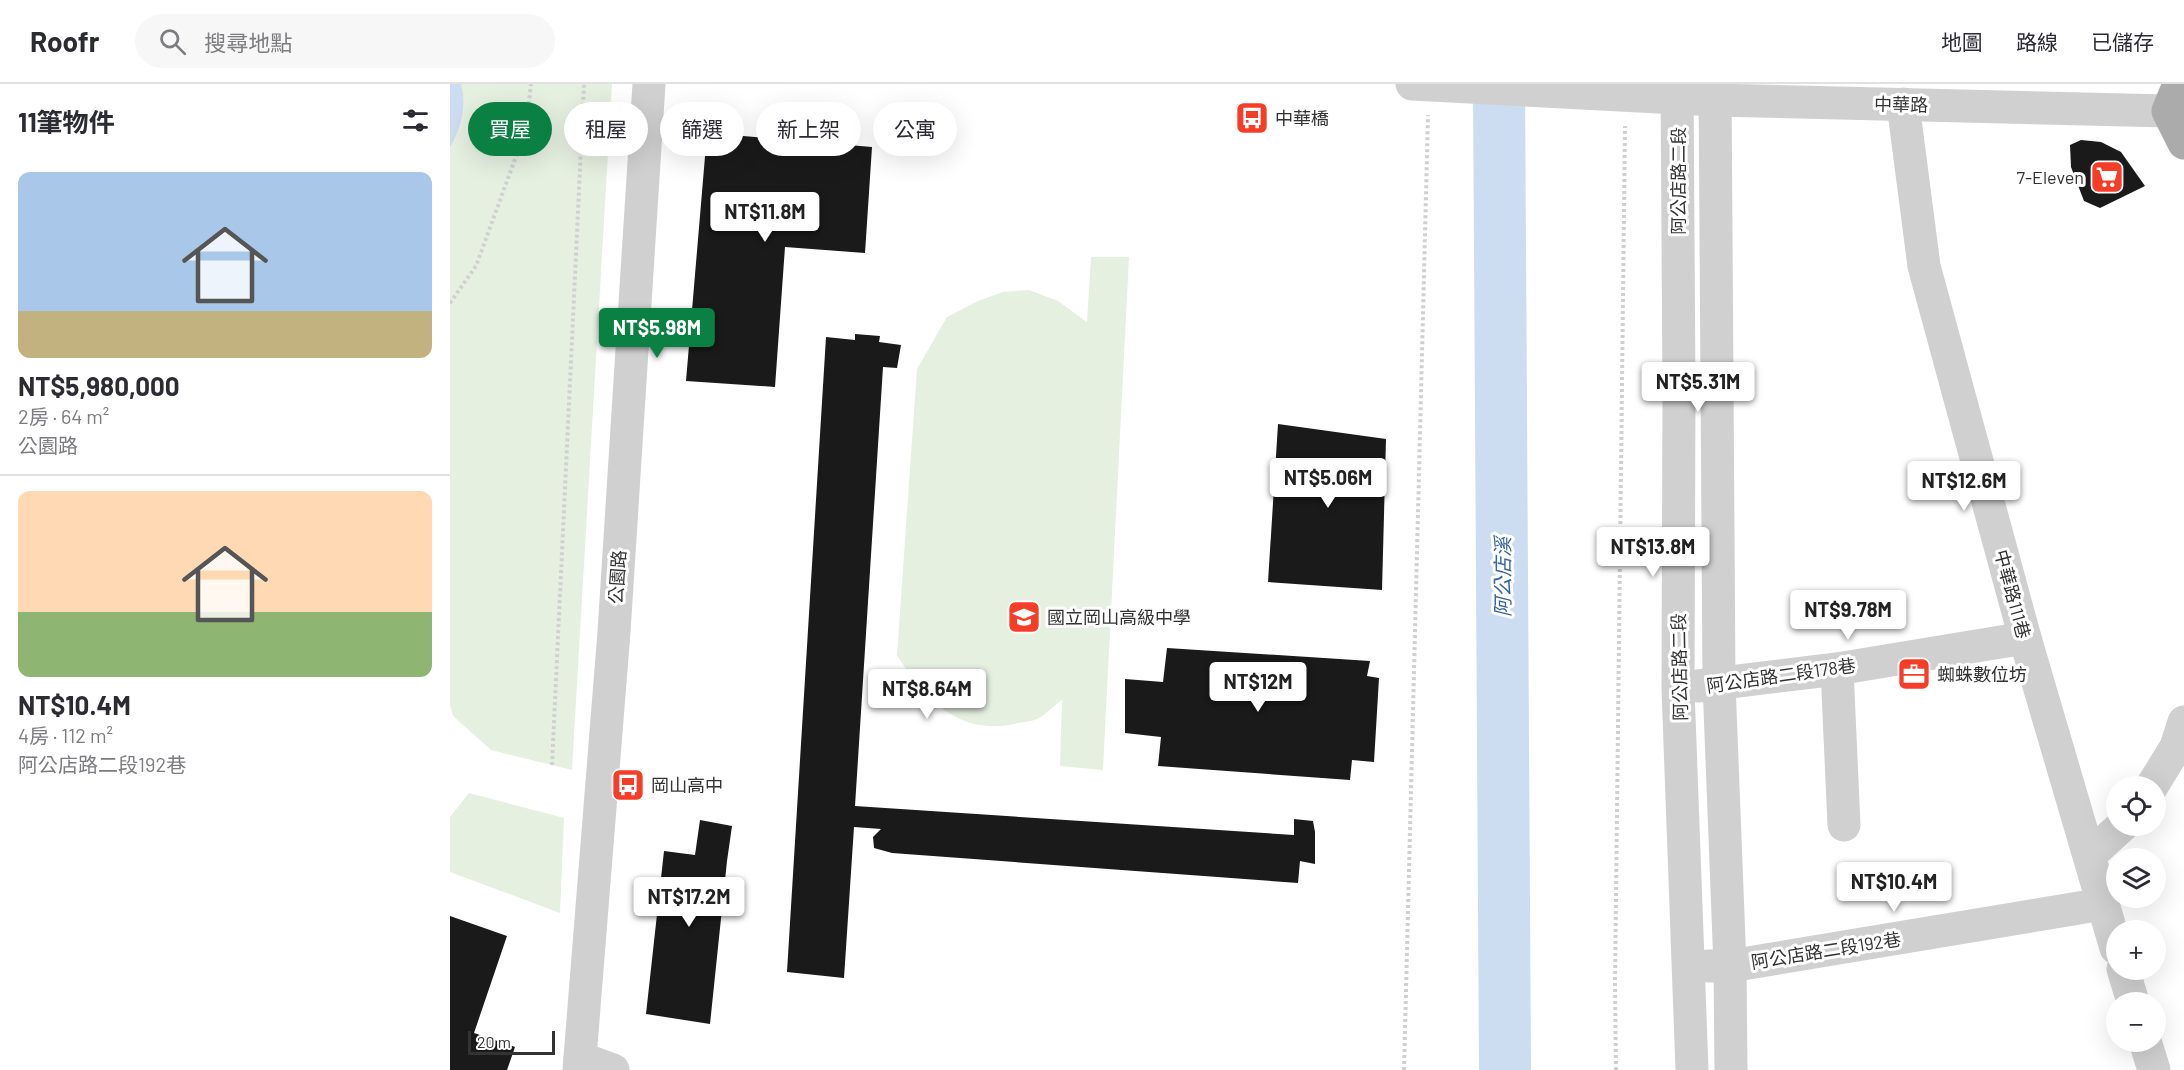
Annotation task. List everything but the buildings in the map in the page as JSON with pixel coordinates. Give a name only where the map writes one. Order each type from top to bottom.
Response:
[{"type":"main road","points":[[2166,93],[2184,143]]},
{"type":"street","name":"公園路","points":[[580,1064],[614,632],[649,84]]},
{"type":"street","points":[[1420,84],[1615,95]]},
{"type":"street","name":"中華路","points":[[1615,95],[1677,91],[1715,92],[1904,104],[2166,93]]},
{"type":"street","name":"阿公店路二段","points":[[1677,91],[1678,689],[1692,1070]]},
{"type":"street","name":"阿公店路二段","points":[[1715,92],[1715,387],[1719,683],[1730,966],[1731,1070]]},
{"type":"street","name":"中華路111巷","points":[[1904,104],[1924,266],[2025,638],[2108,920]]},
{"type":"street","points":[[1679,389],[1715,387]]},
{"type":"street","name":"阿公店路二段178巷","points":[[1678,689],[1837,669],[2025,638]]},
{"type":"street","points":[[1837,669],[1844,825]]},
{"type":"street","points":[[2158,776],[2176,747],[2184,722]]},
{"type":"street","points":[[2090,855],[2110,836]]},
{"type":"street","name":"阿公店路二段192巷","points":[[1690,967],[1730,966],[2103,904]]},
{"type":"street","points":[[2148,1052],[2154,1070]]},
{"type":"street","points":[[580,1064],[613,1070]]},
{"type":"path","points":[[450,303],[476,266],[526,129],[531,84]]},
{"type":"path","points":[[552,765],[584,84]]},
{"type":"path","points":[[1404,1070],[1420,84]]},
{"type":"path","points":[[1615,95],[1616,1070]]},
{"type":"green space","points":[[450,84],[612,84],[611,102],[564,102],[564,156],[608,156],[572,770],[491,750],[453,716],[450,705]]},
{"type":"green space","points":[[1091,257],[1129,257],[1103,770],[1060,766],[1062,700],[1034,720],[994,726],[976,724],[960,719],[931,699],[907,671],[897,655],[917,369],[947,317],[978,301],[1003,292],[1029,290],[1058,301],[1087,322]]},
{"type":"green space","points":[[469,793],[564,818],[560,913],[450,872],[450,817]]},
{"type":"water","points":[[450,84],[461,84],[463,108],[460,125],[450,147]]},
{"type":"waterway","name":"阿公店溪","points":[[1499,84],[1505,1070]]},
{"type":"place","name":"中華橋","points":[[1252,118]]},
{"type":"place","name":"7-Eleven","points":[[2107,177]]},
{"type":"place","name":"國立岡山高級中學","points":[[1024,617]]},
{"type":"place","name":"蜘蛛數位坊","points":[[1914,674]]},
{"type":"place","name":"岡山高中","points":[[628,785]]}]
